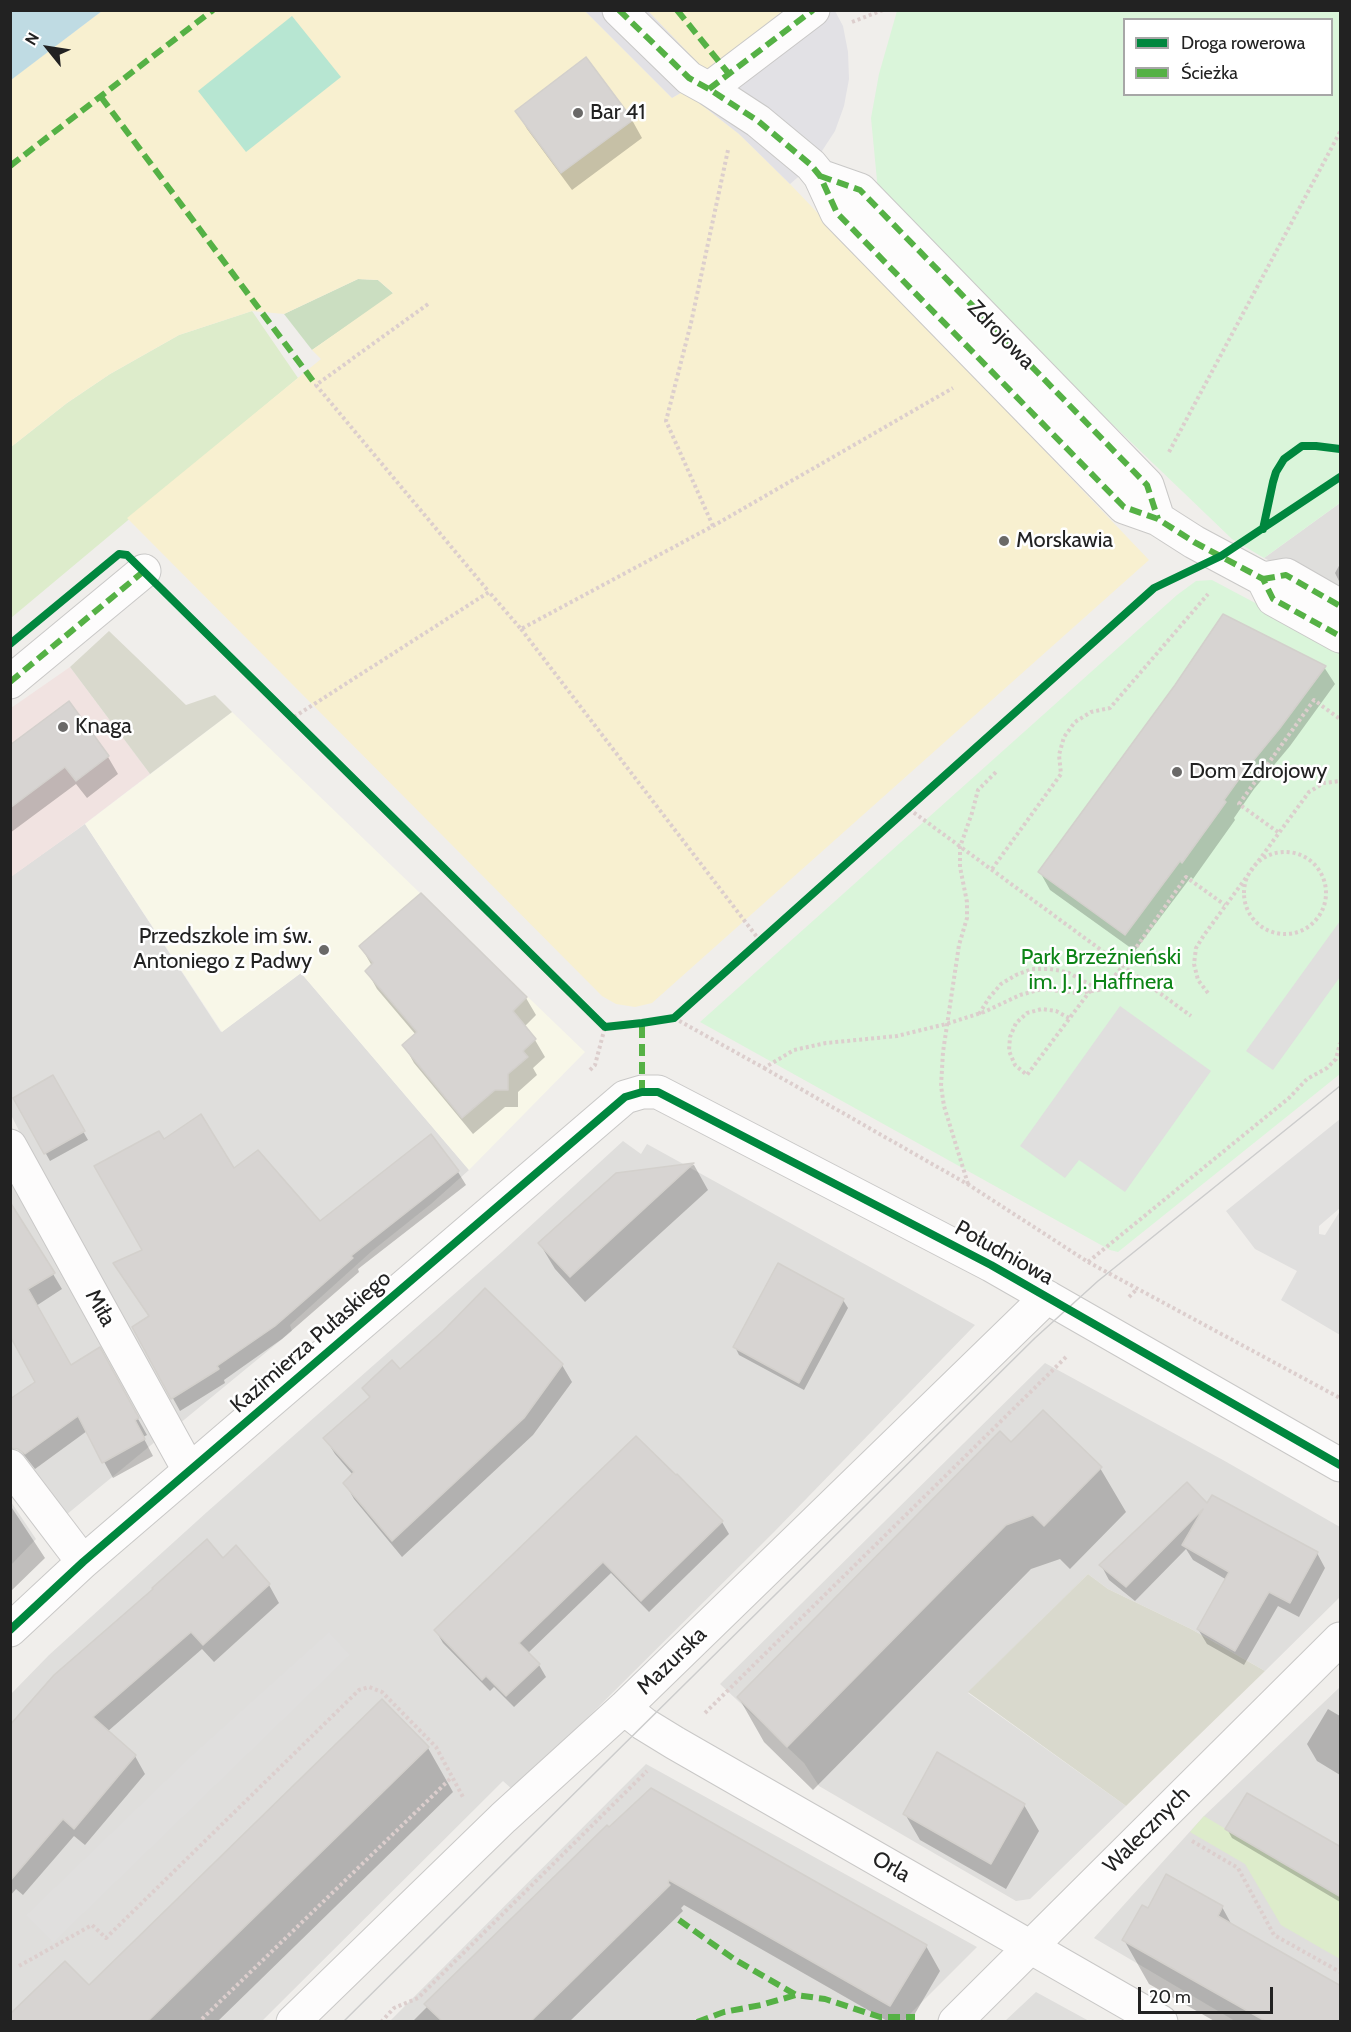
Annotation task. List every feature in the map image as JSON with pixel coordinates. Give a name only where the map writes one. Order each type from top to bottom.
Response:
[{"type":"street","name":"Zdrojowa","points":[[620,10],[689,78],[719,75],[738,108],[778,136],[820,176],[837,213],[1124,507],[1158,519],[1263,579],[1273,599],[1341,636]]},
{"type":"street","points":[[719,75],[813,10]]},
{"type":"street","name":"Zdrojowa","points":[[820,176],[860,190],[1147,485],[1158,519]]},
{"type":"street","points":[[10,682],[144,571]]},
{"type":"street","points":[[1263,579],[1286,575],[1341,606]]},
{"type":"street","name":"Południowa","points":[[642,1092],[658,1092],[992,1265],[1341,1465]]},
{"type":"street","name":"Kazimierza Pułaskiego","points":[[10,1630],[82,1562],[624,1097],[642,1092]]},
{"type":"street","name":"Miła","points":[[10,1146],[189,1470]]},
{"type":"street","name":"Mazurska","points":[[292,2022],[503,1818],[624,1708],[1047,1297]]},
{"type":"street","points":[[10,1466],[82,1562]]},
{"type":"street","name":"Walecznych","points":[[955,2022],[1341,1639]]},
{"type":"street","name":"Orla","points":[[624,1708],[644,1724],[675,1743],[1161,2022]]},
{"type":"path","points":[[843,26],[883,10]]},
{"type":"path","points":[[712,526],[666,421],[692,323],[738,108]]},
{"type":"path","points":[[1147,485],[1160,468],[1341,132]]},
{"type":"path","points":[[428,304],[316,385],[521,629],[760,941]]},
{"type":"path","points":[[521,629],[712,526],[988,368]]},
{"type":"path","points":[[992,869],[1061,774],[1059,755],[1064,737],[1075,722],[1091,712],[1110,708],[1234,563]]},
{"type":"path","points":[[294,717],[489,592]]},
{"type":"path","points":[[1278,832],[1239,804],[1314,700],[1341,719]]},
{"type":"path","points":[[969,1185],[949,1126],[942,1096],[943,1052],[958,945],[967,918],[967,902],[960,867],[960,847],[978,790],[997,771]]},
{"type":"path","points":[[1208,993],[1198,980],[1194,964],[1196,948],[1251,869],[1309,792],[1324,783],[1341,781]]},
{"type":"path","points":[[909,809],[1191,1016]]},
{"type":"path","points":[[1284,851],[1297,853],[1309,859],[1324,879],[1326,892],[1324,906],[1318,916],[1308,927],[1294,933],[1280,934],[1267,930],[1255,922],[1246,910],[1243,896],[1244,882],[1251,869],[1260,859],[1271,853],[1284,851]]},
{"type":"path","points":[[764,1068],[794,1050],[826,1043],[897,1035],[946,1024],[978,1014],[1020,995],[1042,989],[1078,993],[1099,990],[1123,966],[1186,877],[1225,905]]},
{"type":"path","points":[[978,1014],[1001,984],[1032,969],[1067,972],[1099,990]]},
{"type":"path","points":[[1069,1018],[1056,1011],[1042,1009],[1027,1013],[1016,1023],[1010,1036],[1009,1051],[1015,1065],[1027,1075],[1090,991]]},
{"type":"path","points":[[674,1018],[969,1185],[1088,1262],[1341,1398]]},
{"type":"path","points":[[1088,1262],[1290,1098],[1307,1079],[1327,1068],[1336,1059],[1341,1043]]},
{"type":"path","points":[[381,2022],[394,2008],[418,1998],[1137,1289]]},
{"type":"path","points":[[1016,1328],[1077,1362]]},
{"type":"path","points":[[19,1966],[92,1925],[106,1938],[359,1690],[369,1687],[382,1692],[436,1747],[466,1803]]},
{"type":"path","points":[[202,2019],[452,1777]]},
{"type":"path","points":[[1185,1838],[1238,1868],[1274,1935],[1341,1972]]},
{"type":"shaded area","points":[[585,11],[648,11],[707,72],[790,11],[835,11],[843,26],[848,52],[849,79],[844,106],[835,131],[820,154],[790,184],[739,134],[684,91],[672,98]]},
{"type":"shaded area","points":[[1340,503],[1340,595],[1264,558]]},
{"type":"shaded area","points":[[109,631],[186,705],[215,695],[232,712],[150,774],[70,667]]},
{"type":"shaded area","points":[[70,667],[150,774],[11,877],[11,708]]},
{"type":"shaded area","name":"Przedszkole im św. Antoniego z Padwy","points":[[232,712],[585,1052],[469,1170],[301,973],[222,1032],[85,824]]},
{"type":"shaded area","points":[[85,824],[221,1032],[301,973],[469,1170],[372,1251],[290,1325],[292,1331],[179,1424],[50,1191],[11,1115],[10,877]]},
{"type":"shaded area","points":[[1340,921],[1340,977],[1273,1070],[1246,1051]]},
{"type":"shaded area","points":[[1120,1006],[1211,1071],[1125,1192],[1079,1160],[1065,1178],[1020,1146]]},
{"type":"shaded area","points":[[1340,1119],[1340,1208],[1319,1226],[1319,1234],[1325,1235],[1340,1211],[1340,1335],[1281,1300],[1297,1271],[1255,1249],[1226,1211]]},
{"type":"shaded area","points":[[623,1141],[641,1154],[647,1144],[975,1325],[774,1532],[529,1776],[513,1790],[503,1781],[262,2021],[11,2022],[11,1694],[49,1655],[207,1512],[502,1252]]},
{"type":"shaded area","points":[[10,1177],[156,1441],[66,1515],[11,1441]]},
{"type":"shaded area","points":[[1045,1363],[1340,1527],[1340,1597],[1265,1671],[1191,1629],[1108,1589],[1088,1574],[968,1693],[1126,1806],[1030,1899],[1016,1901],[819,1786],[804,1763],[720,1684]]},
{"type":"shaded area","points":[[11,1502],[36,1539],[10,1565]]},
{"type":"shaded area","points":[[1088,1574],[1108,1589],[1191,1629],[1265,1671],[1126,1806],[968,1692]]},
{"type":"shaded area","points":[[329,1632],[350,1655],[53,1943],[26,1915],[191,1756]]},
{"type":"shaded area","points":[[1340,1687],[1340,2021],[1235,2021],[1094,1938],[1204,1816]]},
{"type":"shaded area","points":[[646,1764],[977,1947],[903,2021],[389,2022]]},
{"type":"shaded area","points":[[1036,1992],[1089,2021],[1005,2021]]},
{"type":"green space","points":[[897,11],[1340,11],[1340,503],[1264,558],[1232,539],[984,301],[878,191],[871,118],[879,74]]},
{"type":"green space","points":[[292,16],[341,77],[246,152],[198,91]]},
{"type":"green space","points":[[358,279],[378,280],[394,294],[312,350],[284,314]]},
{"type":"green space","points":[[252,311],[298,378],[11,618],[11,447],[67,403],[110,374],[179,335]]},
{"type":"green space","name":"Park Brzeźnieński im. J. J. Haffnera","points":[[1212,580],[1340,648],[1340,1074],[1118,1252],[1110,1250],[700,1022],[1177,595],[1196,581]]},
{"type":"green space","points":[[1204,1816],[1340,1897],[1340,1959],[1281,1925],[1245,1864],[1190,1832]]},
{"type":"sand","points":[[102,11],[585,11],[672,98],[684,91],[739,134],[790,184],[1149,560],[652,1003],[635,1007],[616,1004],[602,996],[127,518],[321,359],[312,350],[393,293],[378,280],[358,279],[284,314],[252,311],[179,335],[110,374],[67,403],[11,447],[10,80]]},
{"type":"sand","points":[[648,11],[790,11],[707,73]]},
{"type":"water","points":[[11,10],[102,10],[102,11],[11,80]]},
{"type":"building","points":[[586,57],[633,120],[561,173],[515,111]]},
{"type":"building","name":"Dom Zdrojowy","points":[[1223,614],[1326,666],[1244,772],[1224,800],[1226,802],[1182,863],[1180,861],[1125,935],[1038,872],[1175,685]]},
{"type":"building","points":[[69,701],[109,756],[76,781],[65,767],[10,808],[10,745]]},
{"type":"building","points":[[421,893],[527,997],[513,1011],[536,1039],[523,1051],[528,1057],[508,1074],[508,1090],[495,1090],[462,1118],[402,1045],[417,1032],[365,971],[373,963],[359,946]]},
{"type":"building","points":[[53,1075],[85,1131],[44,1154],[13,1098]]},
{"type":"building","points":[[201,1114],[234,1168],[258,1150],[320,1221],[431,1134],[459,1171],[351,1256],[353,1258],[275,1326],[217,1366],[219,1369],[171,1399],[132,1327],[149,1316],[113,1263],[142,1250],[94,1166],[159,1131],[164,1139]]},
{"type":"building","points":[[694,1163],[570,1277],[538,1243],[616,1173]]},
{"type":"building","points":[[10,1202],[55,1273],[28,1289],[71,1365],[100,1347],[139,1418],[135,1420],[145,1439],[102,1463],[78,1416],[25,1454],[18,1449],[10,1448],[10,1399],[35,1382],[10,1336]]},
{"type":"building","points":[[778,1263],[844,1299],[799,1383],[733,1347]]},
{"type":"building","points":[[485,1288],[563,1364],[524,1418],[392,1541],[343,1483],[354,1472],[323,1438],[370,1397],[362,1388],[392,1360],[400,1369],[443,1331]]},
{"type":"building","points":[[1043,1410],[1102,1467],[1044,1526],[1033,1515],[1006,1525],[787,1747],[737,1697],[1000,1431],[1011,1442]]},
{"type":"building","points":[[636,1436],[723,1521],[641,1601],[603,1562],[519,1643],[540,1664],[506,1696],[486,1676],[482,1680],[434,1630]]},
{"type":"building","points":[[1187,1482],[1207,1503],[1212,1495],[1318,1552],[1290,1603],[1269,1592],[1235,1651],[1197,1629],[1229,1572],[1182,1545],[1203,1509],[1126,1587],[1099,1565]]},
{"type":"building","points":[[207,1539],[223,1558],[236,1545],[270,1584],[203,1645],[191,1632],[93,1717],[136,1755],[74,1829],[63,1819],[10,1881],[10,1725],[54,1675]]},
{"type":"building","points":[[382,1699],[429,1747],[147,2022],[10,2022],[10,2014],[65,1961],[89,1985]]},
{"type":"building","points":[[937,1752],[1025,1804],[991,1864],[903,1814]]},
{"type":"building","points":[[651,1788],[927,1945],[890,2006],[669,1880],[670,1885],[530,2022],[443,2022],[424,2004],[607,1825],[609,1827]]},
{"type":"building","points":[[1247,1793],[1341,1847],[1341,1897],[1225,1829]]},
{"type":"building","points":[[1166,1874],[1223,1906],[1218,1916],[1341,1986],[1341,2022],[1267,2022],[1122,1940],[1142,1905],[1148,1908]]},
{"type":"tram line","points":[[343,2022],[1035,1338],[1098,1281],[1340,1086]]},
{"type":"marked path","points":[[10,166],[213,10]]},
{"type":"marked path","points":[[619,10],[689,78],[758,121],[811,165],[820,176],[837,213],[1124,507],[1158,519],[1194,542],[1263,579],[1273,599],[1340,636]]},
{"type":"marked path","points":[[677,10],[729,74]]},
{"type":"marked path","points":[[709,89],[813,10]]},
{"type":"marked path","points":[[101,97],[316,385]]},
{"type":"marked path","points":[[820,176],[860,190],[1147,485],[1158,519]]},
{"type":"marked path","points":[[10,682],[144,571],[147,574]]},
{"type":"marked path","points":[[1263,579],[1286,575],[1340,606]]},
{"type":"marked path","points":[[642,1023],[642,1092]]},
{"type":"marked path","points":[[679,1920],[734,1959],[796,1995]]},
{"type":"marked path","points":[[697,2022],[724,2012],[796,1995],[825,1999],[880,2017],[915,2017]]},
{"type":"cycle path","points":[[1263,529],[1273,482],[1284,459],[1302,446],[1340,449]]},
{"type":"cycle path","points":[[10,644],[119,554],[127,555],[605,1027],[642,1023],[674,1018],[1154,588],[1221,556],[1340,477]]},
{"type":"cycle path","points":[[10,1630],[83,1562],[625,1097],[642,1092],[658,1092],[991,1265],[1340,1465]]},
{"type":"place","name":"Bar 41","points":[[578,113]]},
{"type":"place","name":"Morskawia","points":[[1004,541]]},
{"type":"place","name":"Knaga","points":[[63,727]]},
{"type":"place","name":"Dom Zdrojowy","points":[[1177,772]]},
{"type":"place","name":"Przedszkole im św. Antoniego z Padwy","points":[[324,950]]}]
